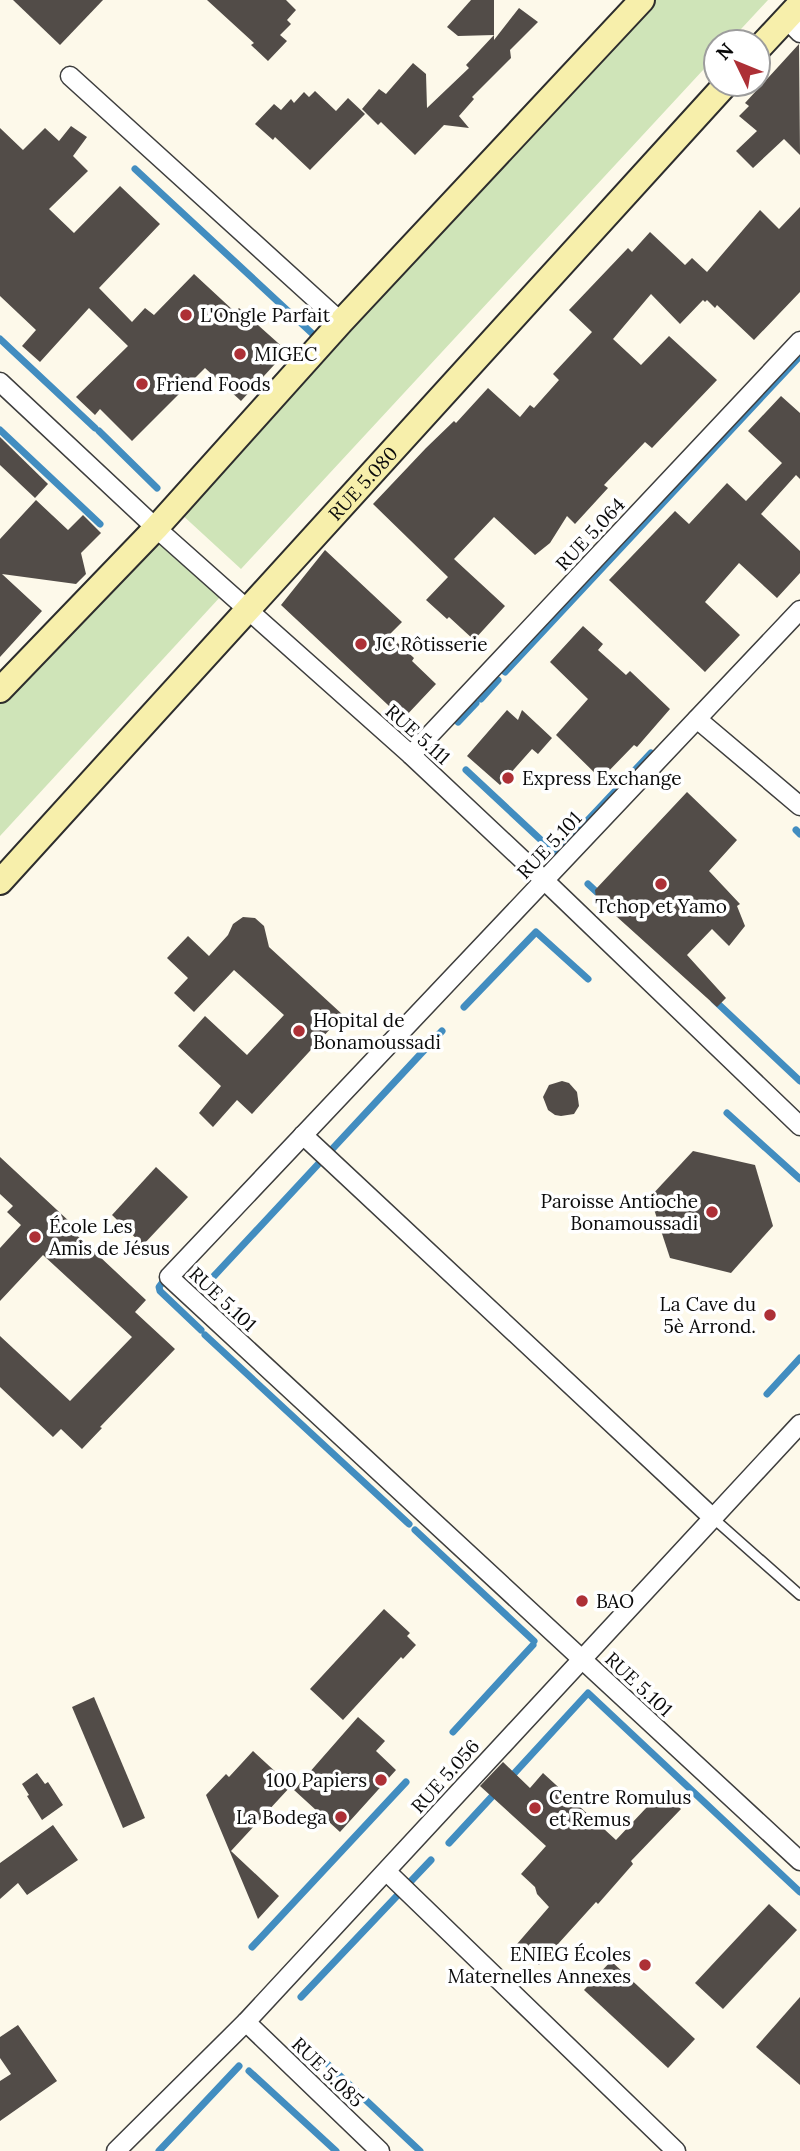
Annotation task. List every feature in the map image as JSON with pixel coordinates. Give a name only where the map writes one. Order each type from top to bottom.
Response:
[{"type":"main road","points":[[0,690],[156,528],[341,323],[642,0]]},
{"type":"main road","points":[[772,38],[795,19]]},
{"type":"main road","name":"RUE 5.080","points":[[0,882],[713,98]]},
{"type":"street","points":[[70,76],[341,323]]},
{"type":"street","name":"RUE 5.064","points":[[411,755],[800,341]]},
{"type":"street","name":"RUE 5.111","points":[[0,382],[156,528],[411,755],[800,1126]]},
{"type":"street","name":"RUE 5.101","points":[[800,610],[169,1277],[800,1861]]},
{"type":"street","points":[[697,719],[800,806]]},
{"type":"street","points":[[303,1135],[713,1518]]},
{"type":"street","name":"RUE 5.056","points":[[116,2151],[246,2022],[800,1424]]},
{"type":"street","points":[[387,1872],[676,2151]]},
{"type":"street","name":"RUE 5.085","points":[[246,2022],[380,2151]]},
{"type":"lane","points":[[713,1518],[800,1595]]},
{"type":"green space","points":[[653,0],[768,0],[742,28],[702,28],[702,71],[241,569],[179,512]]},
{"type":"green space","points":[[155,535],[221,596],[0,836],[0,703]]},
{"type":"building","points":[[13,0],[103,0],[60,45]]},
{"type":"building","points":[[207,0],[286,0],[296,10],[287,20],[291,24],[280,35],[287,41],[268,61],[251,45],[254,43]]},
{"type":"building","points":[[471,0],[494,0],[494,35],[458,36],[447,27]]},
{"type":"building","points":[[519,8],[538,22],[510,50],[511,58],[472,97],[474,99],[459,116],[469,128],[444,125],[415,155],[381,122],[378,125],[362,109],[379,89],[386,94],[413,63],[426,74],[427,108],[469,68],[466,65],[494,35],[494,40]]},
{"type":"building","points":[[799,44],[800,155],[784,139],[753,168],[736,151],[757,131],[739,116],[749,106],[745,103],[750,98],[772,98],[772,74]]},
{"type":"building","points":[[315,91],[336,111],[348,98],[365,114],[310,170],[275,137],[273,140],[255,124],[274,104],[281,110],[291,99],[294,103],[304,92],[309,97]]},
{"type":"building","points":[[71,126],[87,137],[73,156],[88,171],[49,209],[74,233],[120,186],[160,224],[99,288],[132,322],[145,308],[154,315],[194,274],[235,312],[239,308],[287,351],[241,401],[205,368],[132,441],[100,409],[95,415],[76,397],[128,346],[89,308],[40,362],[22,346],[36,330],[0,296],[0,128],[23,150],[45,128],[59,141]]},
{"type":"building","points":[[800,207],[800,292],[754,340],[717,305],[715,308],[707,300],[703,300],[680,324],[651,294],[613,339],[641,365],[669,336],[717,380],[652,448],[645,442],[604,485],[608,488],[575,524],[567,516],[550,543],[535,555],[494,517],[454,559],[505,606],[474,640],[449,617],[447,619],[426,600],[448,577],[373,504],[488,388],[520,417],[530,405],[534,408],[559,380],[553,374],[592,332],[569,310],[628,248],[632,252],[650,232],[685,265],[692,258],[707,272],[760,210],[779,229]]},
{"type":"building","points":[[781,396],[800,413],[800,479],[796,475],[761,514],[800,551],[800,573],[777,598],[739,563],[705,602],[740,635],[705,672],[609,580],[675,511],[689,524],[727,483],[746,501],[782,463],[748,431]]},
{"type":"building","points":[[0,437],[48,484],[35,498],[0,465]]},
{"type":"building","points":[[36,500],[68,530],[83,515],[101,533],[81,553],[86,574],[76,584],[2,574],[42,611],[0,657],[0,539]]},
{"type":"building","name":"JC Rôtisserie","points":[[325,550],[402,622],[389,635],[414,658],[412,661],[436,684],[403,719],[281,605]]},
{"type":"building","points":[[583,626],[603,644],[598,650],[626,675],[630,671],[670,709],[637,747],[634,745],[601,779],[556,735],[588,699],[550,662]]},
{"type":"building","points":[[507,710],[518,720],[522,710],[552,738],[538,754],[532,749],[500,785],[467,756]]},
{"type":"building","name":"Tchop et Yamo","points":[[687,792],[737,840],[709,871],[740,904],[737,906],[745,926],[729,946],[712,929],[687,955],[726,998],[717,1007],[596,898],[595,890]]},
{"type":"building","name":"Hopital de Bonamoussadi","points":[[243,917],[255,918],[264,926],[269,947],[343,1015],[252,1114],[237,1100],[213,1127],[199,1113],[221,1086],[178,1046],[205,1016],[247,1055],[284,1015],[234,970],[194,1012],[174,993],[188,978],[167,958],[188,936],[209,956],[228,935],[233,924]]},
{"type":"building","points":[[562,1081],[569,1083],[577,1092],[579,1106],[574,1114],[555,1115],[548,1110],[543,1097],[549,1085]]},
{"type":"building","name":"Paroisse Antioche Bonamoussadi","points":[[693,1151],[755,1165],[773,1226],[731,1273],[670,1258],[650,1197]]},
{"type":"building","points":[[0,1157],[71,1223],[68,1227],[146,1300],[135,1312],[175,1349],[82,1449],[61,1429],[53,1437],[0,1387],[0,1336],[70,1401],[132,1337],[43,1255],[0,1301],[0,1248],[21,1225],[7,1212],[13,1206],[0,1194]]},
{"type":"building","points":[[156,1167],[188,1197],[143,1245],[112,1215]]},
{"type":"building","points":[[384,1609],[410,1633],[407,1636],[416,1645],[403,1659],[401,1657],[343,1720],[310,1689]]},
{"type":"building","points":[[94,1697],[145,1818],[123,1828],[72,1707]]},
{"type":"building","points":[[358,1717],[385,1741],[376,1751],[396,1770],[340,1832],[294,1790]]},
{"type":"building","points":[[253,1751],[291,1786],[231,1851],[279,1896],[258,1919],[206,1795],[226,1774],[229,1777]]},
{"type":"building","points":[[503,1762],[530,1788],[543,1773],[616,1840],[662,1791],[681,1809],[631,1861],[633,1864],[598,1904],[596,1902],[539,1965],[517,1944],[549,1907],[537,1894],[535,1887],[521,1874],[546,1846],[480,1786]]},
{"type":"building","points":[[37,1773],[45,1784],[48,1782],[63,1805],[42,1820],[22,1784]]},
{"type":"building","points":[[53,1825],[78,1860],[27,1895],[18,1883],[0,1899],[0,1863]]},
{"type":"building","points":[[769,1904],[797,1930],[723,2009],[695,1983]]},
{"type":"building","points":[[611,1961],[695,2039],[668,2068],[584,1990]]},
{"type":"building","points":[[800,1997],[800,2085],[756,2047]]},
{"type":"building","points":[[18,2025],[57,2081],[0,2121],[0,2081],[11,2074],[0,2058],[0,2037]]},
{"type":"waterway","points":[[135,169],[316,337]]},
{"type":"waterway","points":[[0,339],[95,428]]},
{"type":"waterway","points":[[505,672],[800,356]]},
{"type":"waterway","points":[[0,430],[100,524]]},
{"type":"waterway","points":[[99,431],[157,488]]},
{"type":"waterway","points":[[481,699],[498,680]]},
{"type":"waterway","points":[[458,722],[476,703]]},
{"type":"waterway","points":[[466,770],[556,854],[651,753]]},
{"type":"waterway","points":[[796,830],[800,834]]},
{"type":"waterway","points":[[588,884],[602,897]]},
{"type":"waterway","points":[[464,1007],[536,932],[588,979]]},
{"type":"waterway","points":[[714,1000],[800,1081]]},
{"type":"waterway","points":[[214,1276],[442,1031]]},
{"type":"waterway","points":[[727,1113],[800,1179]]},
{"type":"waterway","points":[[168,1275],[159,1287],[160,1291],[201,1330]]},
{"type":"waterway","points":[[205,1335],[409,1524]]},
{"type":"waterway","points":[[767,1394],[800,1358]]},
{"type":"waterway","points":[[415,1530],[534,1641]]},
{"type":"waterway","points":[[453,1732],[533,1645]]},
{"type":"waterway","points":[[509,1779],[588,1693],[800,1892]]},
{"type":"waterway","points":[[252,1947],[406,1782]]},
{"type":"waterway","points":[[449,1843],[498,1790]]},
{"type":"waterway","points":[[301,1997],[431,1860]]},
{"type":"waterway","points":[[321,2058],[420,2151]]},
{"type":"waterway","points":[[159,2151],[239,2066]]},
{"type":"waterway","points":[[249,2071],[336,2151]]},
{"type":"place","name":"L'Ongle Parfait","points":[[186,315]]},
{"type":"place","name":"MIGEC","points":[[240,354]]},
{"type":"place","name":"Friend Foods","points":[[142,384]]},
{"type":"place","name":"JC Rôtisserie","points":[[361,644]]},
{"type":"place","name":"Express Exchange","points":[[508,778]]},
{"type":"place","name":"Tchop et Yamo","points":[[661,884]]},
{"type":"place","name":"Hopital de Bonamoussadi","points":[[299,1031]]},
{"type":"place","name":"Paroisse Antioche Bonamoussadi","points":[[712,1212]]},
{"type":"place","name":"École Les Amis de Jésus","points":[[35,1237]]},
{"type":"place","name":"La Cave du 5è Arrond.","points":[[770,1315]]},
{"type":"place","name":"BAO","points":[[582,1601]]},
{"type":"place","name":"100 Papiers","points":[[381,1780]]},
{"type":"place","name":"Centre Romulus et Remus","points":[[535,1808]]},
{"type":"place","name":"La Bodega","points":[[341,1817]]},
{"type":"place","name":"ENIEG Écoles Maternelles Annexes","points":[[645,1965]]}]
